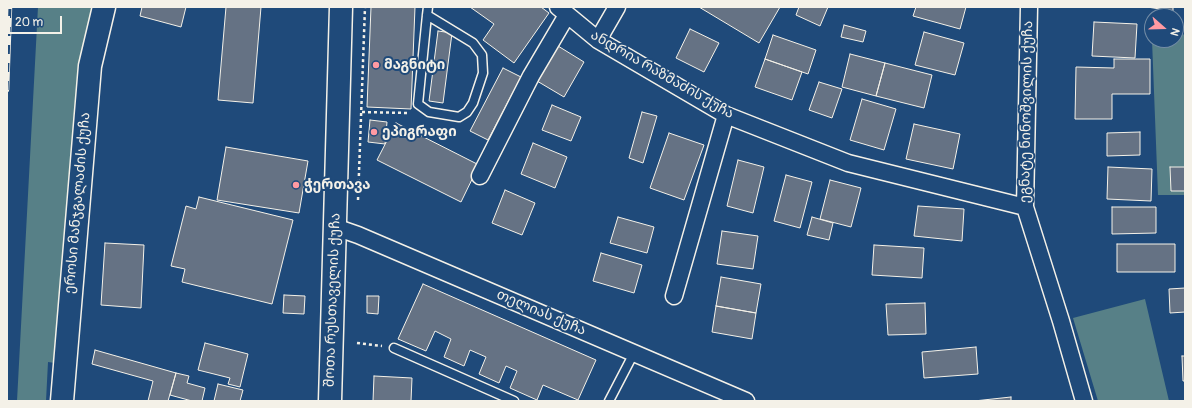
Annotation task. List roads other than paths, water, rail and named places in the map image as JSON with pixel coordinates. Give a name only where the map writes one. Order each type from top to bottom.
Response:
[{"type":"main road","name":"ეროსი მანჯგალაძის ქუჩა","points":[[62,401],[90,66],[104,7]]},
{"type":"main road","name":"შოთა რუსთაველის ქუჩა","points":[[330,401],[341,7]]},
{"type":"street","points":[[598,40],[617,7]]},
{"type":"street","name":"ეგნატე ნინოშვილის ქუჩა","points":[[1029,7],[1025,207],[1061,321],[1084,401]]},
{"type":"street","points":[[480,176],[562,11]]},
{"type":"street","name":"ანდრია რაზმაძის ქუჩა","points":[[562,11],[598,40],[726,115],[848,162],[1025,207]]},
{"type":"street","points":[[674,296],[726,115]]},
{"type":"street","name":"თელიას ქუჩა","points":[[335,227],[358,235],[746,401]]},
{"type":"lane","points":[[427,11],[473,43],[482,55],[483,72],[473,103],[467,112],[459,117],[429,112],[418,104],[427,11]]},
{"type":"lane","points":[[394,348],[514,401]]},
{"type":"lane","points":[[609,401],[634,353]]},
{"type":"railway","points":[[7,90],[10,7]]},
{"type":"place","name":"მაგნიტი","points":[[376,65]]},
{"type":"place","name":"ეპიგრაფი","points":[[374,132]]},
{"type":"place","name":"ჭერთავა","points":[[296,185]]}]
